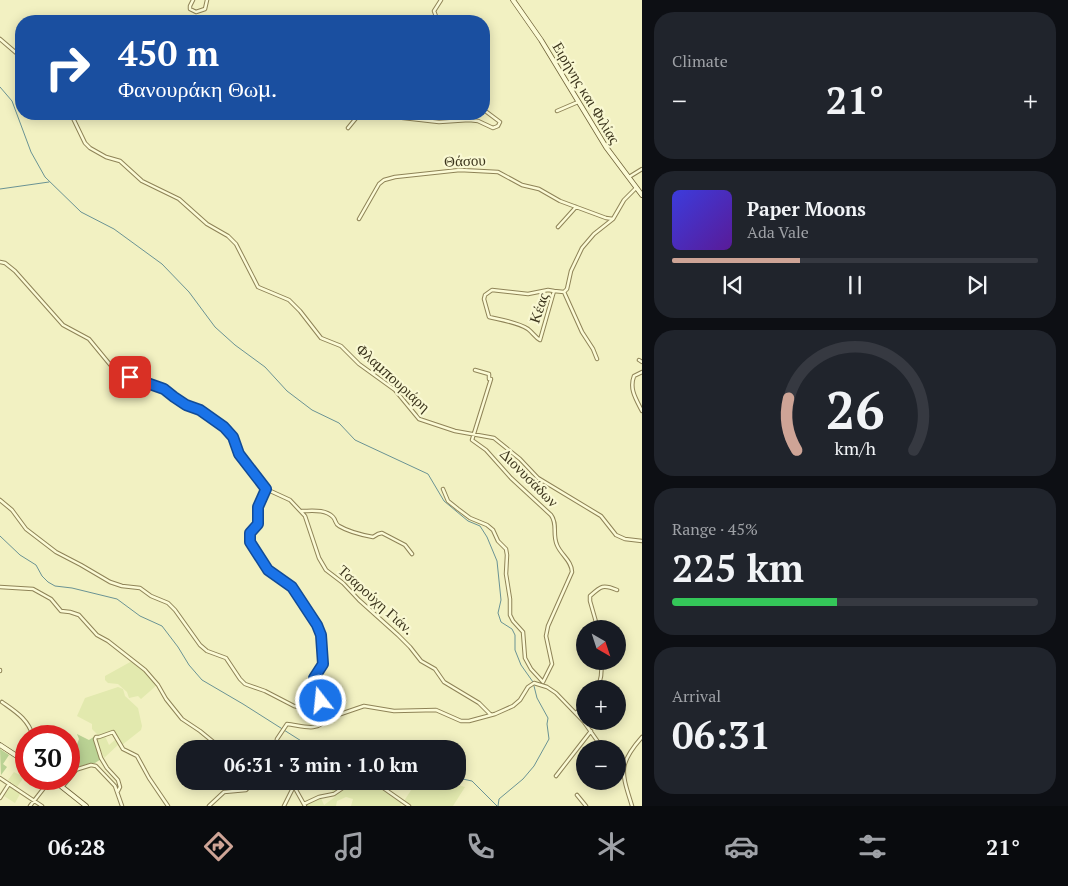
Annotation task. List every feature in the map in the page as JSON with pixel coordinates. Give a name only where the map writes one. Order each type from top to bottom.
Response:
[{"type":"street","points":[[193,0],[190,9],[201,12],[205,9],[207,0]]},
{"type":"street","points":[[436,15],[434,11],[440,0]]},
{"type":"street","name":"Ειρήνης και Φιλίας","points":[[513,0],[541,40],[606,147],[642,196]]},
{"type":"street","points":[[0,40],[15,52]]},
{"type":"street","points":[[558,111],[578,102]]},
{"type":"street","points":[[424,120],[439,122],[469,120],[478,121],[493,128],[498,126],[500,122],[490,114]]},
{"type":"street","name":"Φλαμπουριάρη","points":[[74,120],[85,143],[90,148],[106,157],[120,161],[142,181],[179,199],[207,224],[228,236],[236,244],[258,286],[289,300],[322,338],[341,346],[359,364],[395,390],[419,419],[437,426],[494,438],[538,478],[601,516],[616,534],[624,539],[642,541]]},
{"type":"street","points":[[348,128],[355,120]]},
{"type":"street","points":[[628,178],[642,169]]},
{"type":"street","name":"Θάσου","points":[[359,219],[379,184],[384,180],[395,177],[460,170],[502,172],[522,186],[540,189],[560,201],[613,219]]},
{"type":"street","points":[[597,359],[579,327],[564,292],[567,289],[582,248],[594,234],[613,219],[624,200],[636,188]]},
{"type":"street","points":[[558,227],[576,207]]},
{"type":"street","name":"Τσαρούχη Γιάν.","points":[[0,262],[5,263],[15,271],[64,325],[89,339],[117,373],[164,389],[186,405],[200,410],[224,427],[233,437],[239,454],[266,489],[286,497],[301,511],[308,521],[319,558],[326,570],[343,583],[407,644],[421,661],[435,669],[444,682],[479,703],[491,715]]},
{"type":"street","name":"Κέας","points":[[554,291],[540,340],[534,337],[527,328],[506,320],[489,317],[484,299],[485,295],[492,290],[528,294],[548,290],[564,292]]},
{"type":"street","points":[[473,434],[491,379],[489,379],[488,374],[475,370]]},
{"type":"street","points":[[642,372],[634,376],[632,382],[634,396],[642,411]]},
{"type":"street","name":"Διονυσάδων","points":[[473,434],[472,440],[486,450],[511,478],[552,515],[556,524],[554,534],[557,547],[572,568],[572,572],[548,626],[546,636],[552,664],[543,682]]},
{"type":"street","points":[[266,489],[258,507],[258,524],[250,533],[249,540],[268,570],[292,587],[319,628],[322,638],[323,660],[321,668],[314,678],[321,709],[326,719]]},
{"type":"street","points":[[443,489],[448,501],[470,518],[493,530],[498,541],[506,549],[510,616],[523,632],[527,662],[547,687],[576,713]]},
{"type":"street","points":[[0,500],[12,510],[26,529],[56,552],[81,564],[110,582],[122,586],[140,588],[168,604],[175,610],[200,645],[207,651],[226,658],[245,684],[265,691],[294,706],[310,710],[321,709]]},
{"type":"street","points":[[301,511],[326,513],[333,517],[336,524],[351,532],[373,537],[382,533],[405,545],[412,554]]},
{"type":"street","points":[[595,620],[590,596],[603,586],[617,590]]},
{"type":"street","points":[[0,587],[33,589],[51,598],[61,611],[79,615],[97,635],[153,678],[183,721],[196,728],[211,740]]},
{"type":"street","points":[[278,740],[285,726],[288,724],[316,727],[326,719],[362,706],[394,711],[436,710],[464,722],[491,715],[516,705],[532,684],[537,683],[547,687]]},
{"type":"street","points":[[2,702],[29,725]]},
{"type":"street","points":[[118,790],[120,787],[118,780],[106,766],[95,739],[112,732],[123,749],[137,756],[168,806]]},
{"type":"street","points":[[556,776],[591,732],[596,740]]},
{"type":"street","points":[[632,806],[621,771],[627,756],[642,737]]},
{"type":"street","points":[[0,745],[15,755]]},
{"type":"street","points":[[80,769],[94,765],[113,782],[118,790],[122,806]]},
{"type":"street","points":[[0,778],[42,806]]},
{"type":"street","points":[[0,798],[9,784]]},
{"type":"street","points":[[30,806],[42,790]]},
{"type":"street","points":[[66,790],[86,806]]},
{"type":"street","points":[[208,806],[222,793],[233,790]]},
{"type":"street","points":[[284,806],[292,790]]},
{"type":"street","points":[[296,790],[304,805],[319,797],[334,794],[340,790]]},
{"type":"street","points":[[386,790],[409,806]]},
{"type":"street","points":[[577,795],[586,806]]},
{"type":"green space","points":[[132,661],[157,685],[141,699],[138,696],[129,698],[127,692],[118,684],[108,683],[105,680],[105,676]]},
{"type":"green space","points":[[118,687],[123,689],[125,696],[138,708],[142,726],[141,730],[122,745],[113,731],[99,736],[92,729],[92,724],[77,716],[85,698]]},
{"type":"green space","points":[[80,736],[89,740],[95,736],[94,739],[101,759],[80,766]]},
{"type":"green space","points":[[105,736],[109,745],[116,739],[119,744],[104,758],[96,740]]},
{"type":"green space","points":[[0,749],[9,755],[3,764],[7,767],[1,775]]},
{"type":"green space","points":[[14,772],[15,772],[15,785],[8,780]]},
{"type":"green space","points":[[10,787],[20,794],[15,803],[4,796]]},
{"type":"green space","points":[[342,790],[385,790],[403,802],[400,806],[351,806],[353,799],[346,797],[337,801],[336,806],[305,805],[321,798],[324,805],[335,797],[334,795]]},
{"type":"green space","points":[[411,790],[463,790],[453,806],[412,806],[404,801]]},
{"type":"waterway","points":[[0,87],[12,101],[15,109]]},
{"type":"waterway","points":[[19,120],[31,152],[45,177],[81,212],[114,229],[162,264],[189,292],[215,327],[235,345],[265,367],[287,391],[312,410],[339,423],[355,440],[428,474],[444,501],[468,521],[480,526],[497,561],[501,600],[498,613],[501,622],[512,629],[515,635],[515,650],[521,665],[533,682]]},
{"type":"waterway","points":[[0,189],[49,182]]},
{"type":"waterway","points":[[0,536],[20,555],[36,565],[42,576],[55,586],[72,588],[117,599],[140,616],[162,626],[189,665],[202,680],[300,740]]},
{"type":"waterway","points":[[498,806],[499,799],[523,779],[534,766],[549,739],[548,718],[537,698],[534,686]]},
{"type":"waterway","points":[[466,780],[472,781],[497,806]]},
{"type":"route","points":[[130,377],[164,389],[186,405],[200,410],[224,427],[233,437],[239,454],[249,469],[266,489],[258,507],[258,524],[250,533],[249,540],[268,570],[292,587],[301,604],[319,628],[322,638],[323,664],[315,674],[314,681],[321,701]]}]
